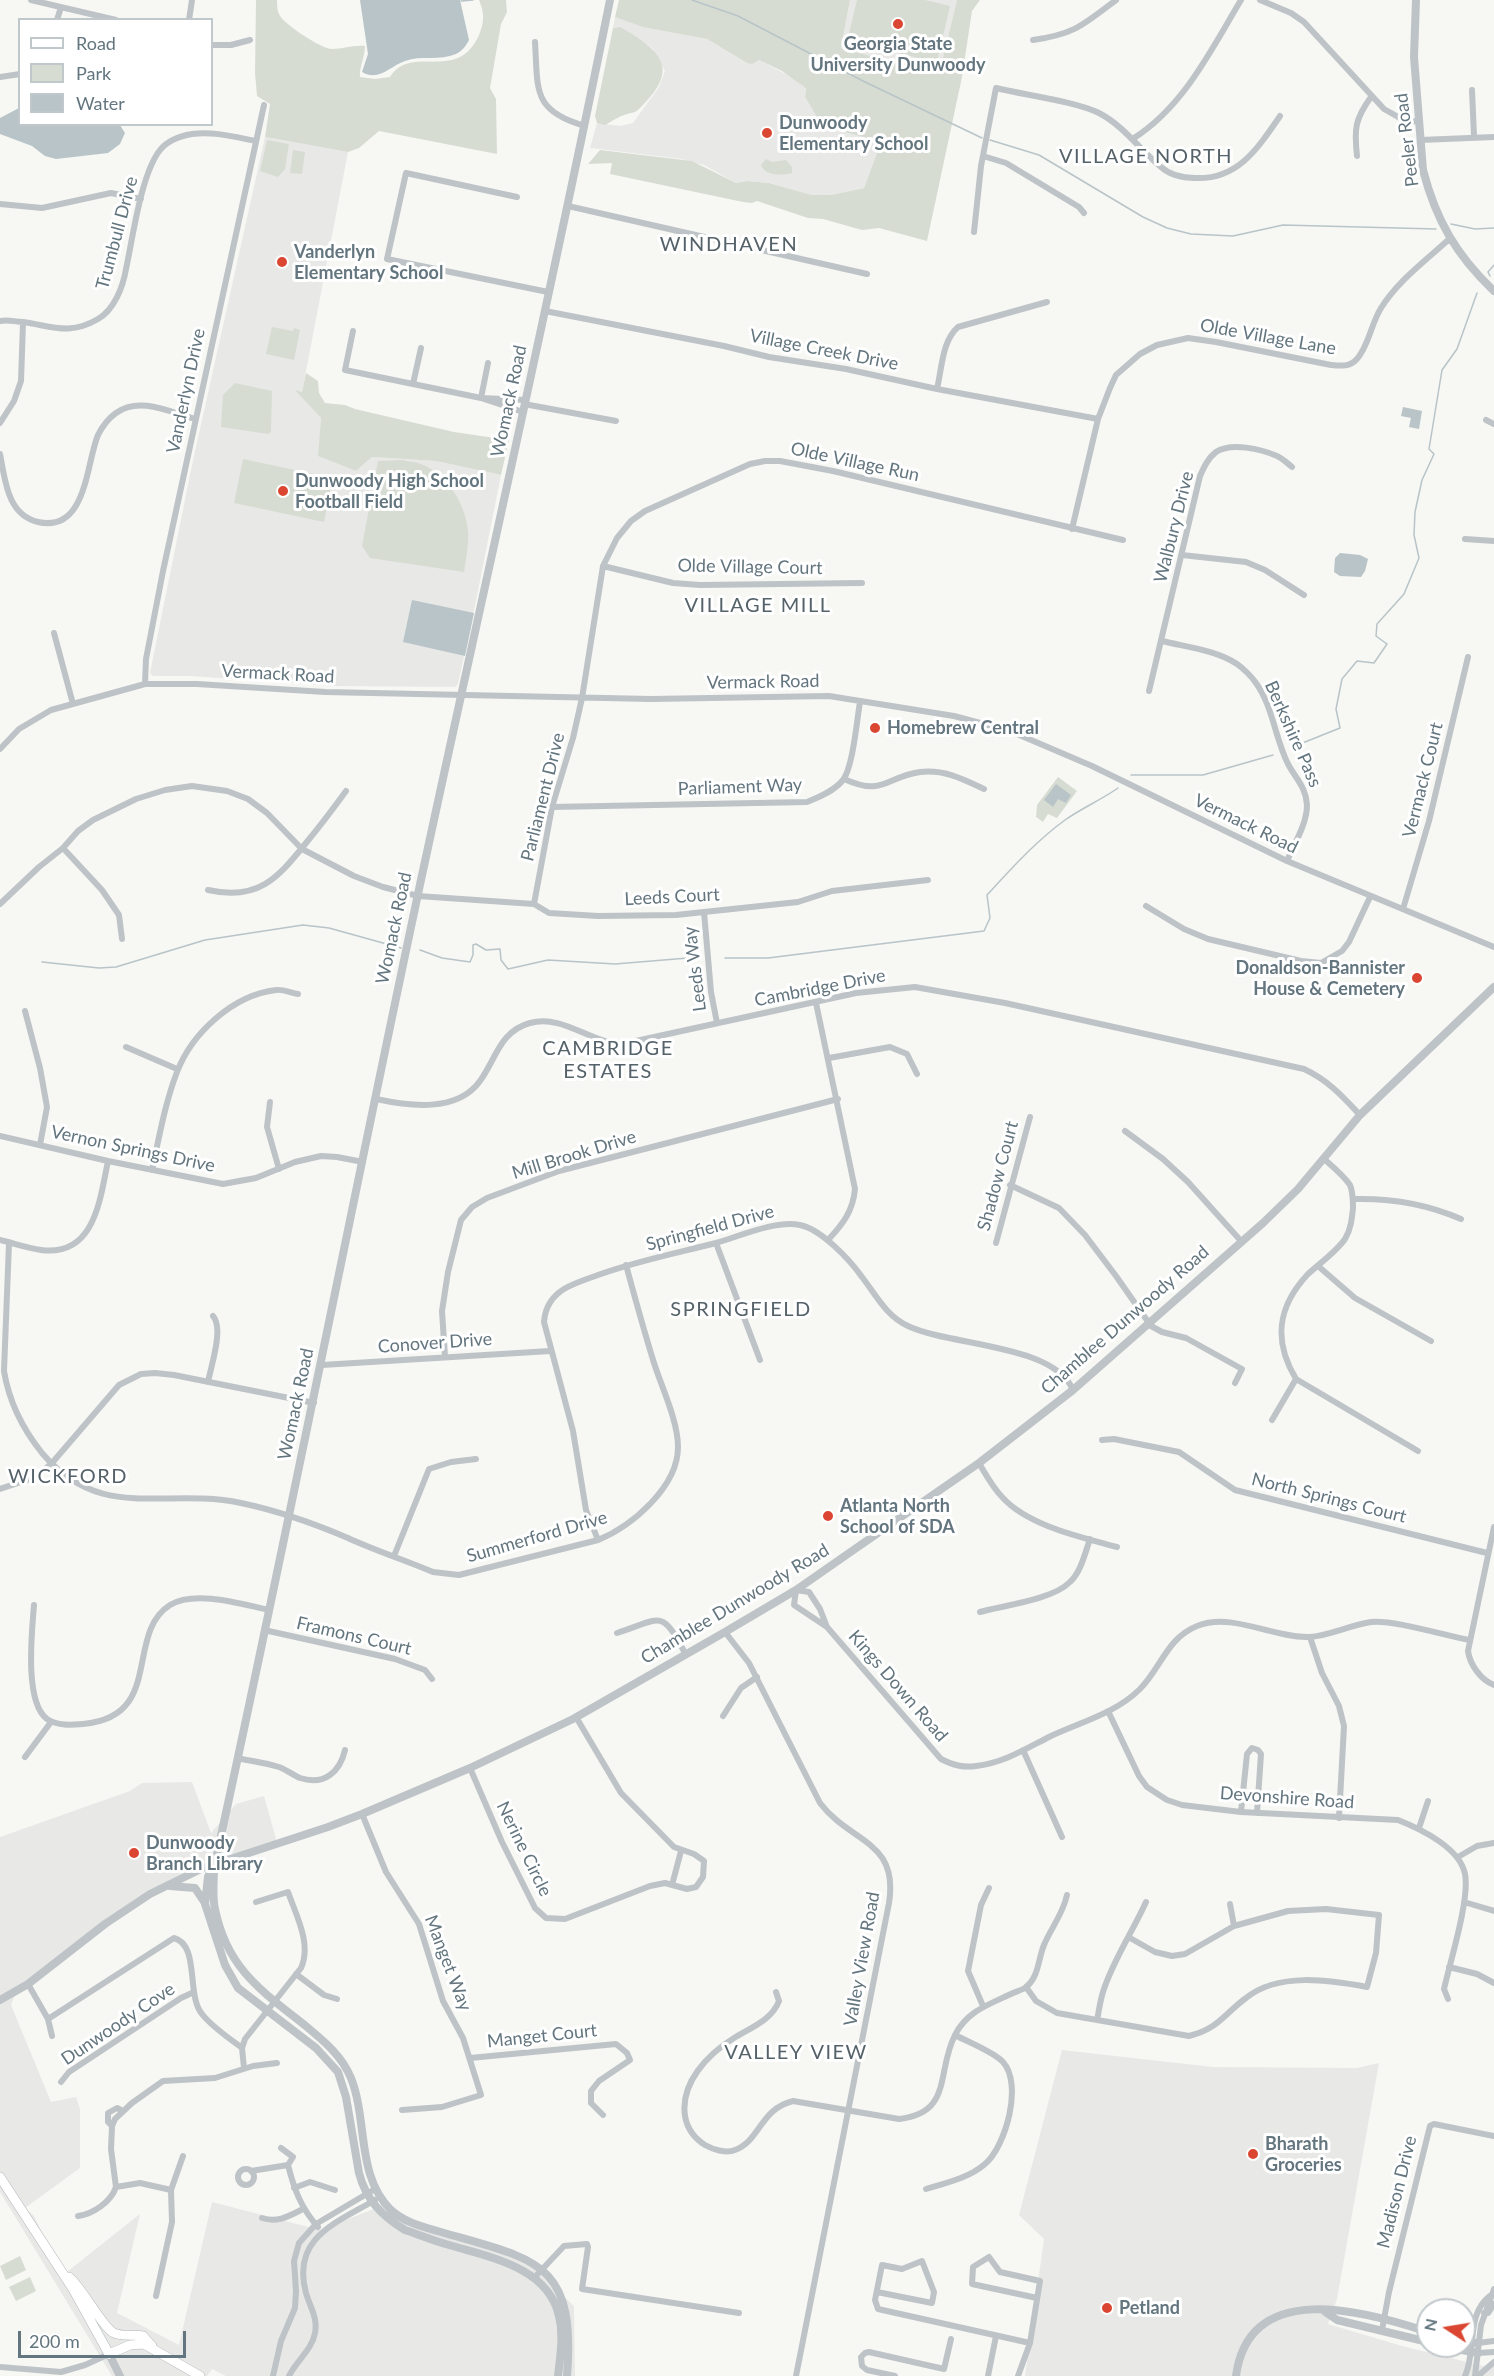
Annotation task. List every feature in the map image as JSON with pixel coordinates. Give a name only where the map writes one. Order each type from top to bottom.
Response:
[{"type":"main road","points":[[0,2177],[60,2270],[109,2354],[137,2343],[153,2348],[200,2376]]},
{"type":"main road","points":[[60,2270],[72,2279],[86,2295],[109,2330],[121,2335],[143,2336],[153,2348]]},
{"type":"street","points":[[31,0],[108,18]]},
{"type":"street","points":[[189,18],[192,0]]},
{"type":"street","name":"Womack Road","points":[[214,1864],[288,1514],[314,1403],[418,896],[503,512],[610,0]]},
{"type":"street","points":[[1033,40],[1059,36],[1076,30],[1116,0]]},
{"type":"street","points":[[1134,138],[1162,116],[1195,76],[1242,0]]},
{"type":"street","points":[[1260,0],[1291,13],[1304,22],[1371,97],[1397,117],[1407,122],[1419,121]]},
{"type":"street","name":"Peeler Road","points":[[1416,0],[1414,57],[1423,170],[1427,186],[1450,241],[1465,261],[1494,291]]},
{"type":"street","points":[[58,18],[61,7]]},
{"type":"street","points":[[213,45],[231,45],[249,40]]},
{"type":"street","points":[[535,42],[538,84],[546,107],[561,118],[585,126]]},
{"type":"street","points":[[0,77],[18,75]]},
{"type":"street","points":[[974,231],[983,156],[996,88],[1098,112],[1134,138],[1146,153],[1172,174],[1183,178],[1215,177],[1231,172],[1256,150],[1280,116]]},
{"type":"street","points":[[1472,90],[1474,136]]},
{"type":"street","points":[[1357,156],[1356,133],[1360,112],[1371,97]]},
{"type":"street","name":"Vanderlyn Drive","points":[[145,684],[146,659],[195,419],[264,105]]},
{"type":"street","name":"Trumbull Drive","points":[[0,321],[60,330],[77,328],[100,318],[111,307],[124,279],[141,199],[153,161],[168,142],[181,136],[209,133],[256,141]]},
{"type":"street","points":[[1420,140],[1474,136],[1494,137]]},
{"type":"street","points":[[983,156],[1006,163],[1079,207],[1084,213]]},
{"type":"street","points":[[517,196],[406,174],[387,259],[548,292]]},
{"type":"street","points":[[0,204],[42,208],[111,193],[141,199]]},
{"type":"street","points":[[568,206],[867,274]]},
{"type":"street","name":"Olde Village Lane","points":[[1072,529],[1098,419],[1116,375],[1140,354],[1157,345],[1188,338],[1331,365],[1349,365],[1357,360],[1364,349],[1372,324],[1393,292],[1413,271],[1447,241],[1450,241]]},
{"type":"street","points":[[937,389],[947,343],[958,327],[1047,302]]},
{"type":"street","name":"Village Creek Drive","points":[[545,311],[781,360],[875,374],[937,389],[1098,419]]},
{"type":"street","points":[[0,423],[14,401],[21,381],[23,323]]},
{"type":"street","points":[[353,331],[345,370],[481,398],[502,398],[513,404],[616,421]]},
{"type":"street","points":[[413,384],[421,348]]},
{"type":"street","points":[[481,398],[488,363]]},
{"type":"street","points":[[513,404],[524,405]]},
{"type":"street","points":[[0,454],[7,491],[14,505],[25,516],[35,521],[44,523],[57,521],[76,507],[86,486],[99,432],[115,414],[126,408],[140,405],[153,406],[195,419]]},
{"type":"street","points":[[1486,420],[1494,424]]},
{"type":"street","name":"Walbury Drive","points":[[1149,691],[1200,476],[1205,464],[1216,452],[1230,447],[1249,448],[1278,456],[1292,467]]},
{"type":"street","name":"Olde Village Run","points":[[582,698],[603,566],[617,537],[631,521],[645,511],[735,470],[765,461],[795,463],[833,471],[1123,540]]},
{"type":"street","points":[[1465,539],[1494,541]]},
{"type":"street","points":[[1182,555],[1246,562],[1266,570],[1304,595]]},
{"type":"street","name":"Olde Village Court","points":[[603,566],[673,583],[700,585],[862,583]]},
{"type":"street","points":[[54,633],[73,704]]},
{"type":"street","name":"Berkshire Pass","points":[[1162,641],[1217,654],[1238,664],[1256,682],[1269,707],[1277,738],[1289,766],[1299,779],[1305,795],[1306,814],[1287,861]]},
{"type":"street","name":"Vermack Court","points":[[1403,909],[1429,821],[1468,657]]},
{"type":"street","name":"Vermack Road","points":[[1,746],[33,718],[51,710],[145,684],[189,684],[325,692],[582,698],[829,696],[954,716],[1010,731],[1092,766],[1287,861],[1494,947]]},
{"type":"street","name":"Parliament Drive","points":[[534,904],[552,807],[573,738],[582,698]]},
{"type":"street","points":[[860,702],[850,759],[844,779],[871,788],[881,787],[904,776],[930,772],[956,776],[984,789]]},
{"type":"street","name":"Parliament Way","points":[[552,807],[799,803],[821,796],[844,779]]},
{"type":"street","name":"Leeds Court","points":[[0,904],[63,848],[78,831],[93,820],[114,809],[165,790],[192,786],[227,791],[248,799],[267,813],[302,849],[354,876],[383,887],[418,896],[534,904],[549,913],[598,916],[676,915],[798,902],[832,891],[928,880]]},
{"type":"street","points":[[208,890],[236,893],[262,886],[281,874],[346,791]]},
{"type":"street","points":[[63,848],[102,890],[119,915],[122,939]]},
{"type":"street","points":[[1146,906],[1184,929],[1208,939],[1300,961],[1321,963],[1342,951],[1349,942],[1370,897]]},
{"type":"street","name":"Leeds Way","points":[[704,912],[711,992],[717,1023]]},
{"type":"street","name":"Cambridge Drive","points":[[376,1099],[429,1105],[456,1099],[479,1082],[496,1050],[510,1033],[530,1023],[554,1021],[597,1040],[622,1044],[856,993],[915,987],[1005,1003],[1304,1069],[1332,1085],[1360,1115]]},
{"type":"street","name":"Chamblee Dunwoody Road","points":[[0,2000],[28,1984],[105,1924],[150,1894],[214,1864],[328,1827],[470,1768],[576,1717],[796,1590],[979,1463],[1073,1390],[1293,1194],[1360,1115],[1494,987]]},
{"type":"street","points":[[152,1170],[177,1069],[198,1036],[215,1020],[248,998],[278,990],[298,994]]},
{"type":"street","points":[[816,1003],[838,1099],[855,1189],[854,1200],[844,1223],[828,1240]]},
{"type":"street","points":[[25,1011],[40,1068],[47,1107],[40,1144]]},
{"type":"street","points":[[126,1047],[177,1069]]},
{"type":"street","points":[[829,1058],[890,1047],[907,1054],[917,1074]]},
{"type":"street","name":"Mill Brook Drive","points":[[445,1357],[442,1311],[448,1272],[461,1220],[472,1207],[487,1198],[559,1171],[838,1099]]},
{"type":"street","points":[[270,1102],[267,1127],[279,1169]]},
{"type":"street","name":"Shadow Court","points":[[996,1243],[1030,1117]]},
{"type":"street","points":[[1125,1131],[1163,1159],[1188,1182],[1242,1241]]},
{"type":"street","name":"Vernon Springs Drive","points":[[0,1136],[223,1184],[239,1182],[295,1162],[321,1156],[337,1156],[363,1162]]},
{"type":"street","points":[[1324,1159],[1342,1174],[1351,1187],[1352,1222],[1345,1239],[1297,1287],[1282,1321],[1281,1340],[1286,1363],[1296,1379],[1418,1451]]},
{"type":"street","points":[[0,1240],[42,1250],[57,1250],[75,1243],[86,1234],[95,1219],[108,1161]]},
{"type":"street","points":[[1010,1185],[1059,1208],[1084,1235],[1151,1326],[1162,1332],[1186,1338],[1242,1369],[1235,1383]]},
{"type":"street","points":[[1353,1199],[1385,1198],[1445,1212],[1461,1219]]},
{"type":"street","name":"Springfield Drive","points":[[598,1540],[586,1510],[573,1431],[543,1322],[550,1302],[564,1289],[626,1265],[786,1224],[801,1225],[814,1230],[828,1240],[862,1276],[885,1310],[904,1325],[938,1336],[1033,1358],[1050,1366],[1070,1382],[1073,1390]]},
{"type":"street","name":"Summerford Drive","points":[[9,1243],[4,1371],[7,1390],[18,1418],[33,1442],[52,1463],[80,1485],[108,1496],[214,1498],[288,1514],[433,1572],[459,1575],[598,1540],[616,1533],[636,1518],[657,1496],[676,1463],[678,1446],[675,1427],[653,1361],[626,1265]]},
{"type":"street","points":[[716,1243],[760,1360]]},
{"type":"street","points":[[1318,1266],[1355,1298],[1431,1341]]},
{"type":"street","points":[[208,1382],[218,1330],[218,1321],[213,1316]]},
{"type":"street","name":"Conover Drive","points":[[322,1365],[550,1351]]},
{"type":"street","points":[[0,1489],[36,1478],[52,1463],[119,1385],[131,1378],[155,1373],[314,1403]]},
{"type":"street","points":[[1272,1420],[1296,1379]]},
{"type":"street","name":"North Springs Court","points":[[1102,1440],[1114,1439],[1179,1452],[1235,1490],[1275,1502],[1487,1552]]},
{"type":"street","points":[[394,1556],[429,1468],[451,1461],[476,1459]]},
{"type":"street","points":[[979,1463],[1003,1498],[1031,1519],[1117,1547]]},
{"type":"street","points":[[1494,1527],[1469,1640],[1469,1657],[1485,1681],[1494,1685]]},
{"type":"street","points":[[980,1611],[1059,1590],[1071,1582],[1077,1573],[1090,1539]]},
{"type":"street","name":"Kings Down Road","points":[[827,1627],[820,1609],[809,1592],[796,1590],[794,1605],[827,1627],[941,1759],[954,1766],[978,1766],[1008,1759],[1108,1711],[1140,1689],[1170,1645],[1184,1633],[1198,1626],[1211,1623],[1236,1623],[1278,1634],[1310,1637],[1373,1622],[1469,1640]]},
{"type":"street","points":[[34,1605],[31,1661],[37,1706],[44,1717],[62,1725],[88,1724],[104,1720],[125,1706],[131,1699],[137,1683],[155,1620],[162,1611],[173,1604],[203,1599],[269,1610]]},
{"type":"street","points":[[617,1633],[653,1620],[663,1620],[668,1624],[686,1655]]},
{"type":"street","name":"Framons Court","points":[[264,1630],[395,1659],[425,1670],[432,1678]]},
{"type":"street","name":"Valley View Road","points":[[725,1632],[745,1656],[757,1677],[820,1803],[833,1818],[875,1849],[885,1860],[890,1872],[889,1904],[796,2376]]},
{"type":"street","points":[[1310,1637],[1322,1673],[1339,1706],[1344,1726],[1339,1818]]},
{"type":"street","points":[[723,1716],[741,1688],[757,1677]]},
{"type":"street","name":"Devonshire Road","points":[[1108,1711],[1139,1776],[1147,1787],[1167,1800],[1182,1805],[1241,1812],[1398,1820],[1419,1828],[1458,1857]]},
{"type":"street","name":"Nerine Circle","points":[[470,1768],[502,1842],[535,1908],[546,1918],[565,1919],[650,1886],[665,1883],[692,1889],[696,1887],[703,1877],[704,1861],[694,1854],[674,1847],[621,1793],[576,1717]]},
{"type":"street","points":[[25,1757],[51,1722]]},
{"type":"street","points":[[1241,1812],[1247,1754],[1252,1748],[1261,1754],[1257,1813]]},
{"type":"street","points":[[237,1758],[280,1767],[302,1778],[321,1779],[339,1769],[345,1750]]},
{"type":"street","points":[[1023,1750],[1062,1837]]},
{"type":"street","points":[[1419,1828],[1428,1801]]},
{"type":"street","name":"Manget Way","points":[[362,1814],[386,1872],[419,1924],[443,2001],[463,2038],[481,2095],[442,2108],[402,2110]]},
{"type":"street","points":[[1448,1999],[1444,1989],[1464,1902],[1465,1873],[1458,1857],[1477,1846],[1494,1843]]},
{"type":"street","points":[[672,1885],[681,1851]]},
{"type":"street","points":[[205,1904],[208,1878],[214,1864]]},
{"type":"street","points":[[214,1864],[214,1907],[224,1940],[238,1967],[260,1990],[328,2044],[343,2061],[357,2098],[373,2195],[401,2218],[503,2249],[542,2268],[557,2287],[566,2311],[570,2346],[567,2376]]},
{"type":"street","points":[[167,1886],[195,1888],[205,1904],[217,1944],[234,1983],[316,2048],[338,2072],[346,2097],[359,2173],[392,2222],[405,2230],[508,2264],[534,2278],[553,2301],[559,2317],[561,2344],[558,2376]]},
{"type":"street","points":[[983,2006],[968,1971],[981,1905],[989,1888]]},
{"type":"street","points":[[244,2068],[242,2048],[245,2039],[296,1974],[303,1962],[305,1949],[288,1892],[256,1902]]},
{"type":"street","points":[[776,1992],[779,2001],[777,2008],[767,2018],[727,2043],[706,2061],[689,2087],[684,2108],[687,2126],[699,2141],[710,2148],[735,2151],[747,2141],[769,2113],[782,2104],[793,2101],[899,2119],[914,2117],[928,2110],[938,2098],[946,2060],[955,2035],[966,2019],[983,2006],[1026,1987],[1035,1976],[1043,1947],[1064,1907],[1067,1895]]},
{"type":"street","points":[[1097,2020],[1103,1992],[1113,1967],[1130,1938],[1146,1902]]},
{"type":"street","points":[[1464,1902],[1494,1911]]},
{"type":"street","points":[[1230,1904],[1234,1926]]},
{"type":"street","points":[[1026,1987],[1036,2001],[1057,2013],[1189,2036],[1206,2032],[1217,2025],[1248,1996],[1269,1985],[1299,1980],[1367,1987],[1376,1953],[1380,1915],[1326,1909],[1288,1911],[1234,1926],[1185,1954],[1172,1956],[1155,1952],[1130,1938]]},
{"type":"street","points":[[48,2019],[174,1938],[180,1940],[185,1946],[201,2014],[242,2048]]},
{"type":"street","points":[[1449,1967],[1477,1974],[1494,1983]]},
{"type":"street","points":[[296,1974],[324,1995],[337,1999]]},
{"type":"street","points":[[28,1984],[48,2019],[52,2036]]},
{"type":"street","name":"Dunwoody Cove","points":[[61,2082],[69,2072],[181,1998],[194,1992]]},
{"type":"street","points":[[926,2189],[960,2179],[986,2163],[1001,2140],[1012,2104],[1014,2085],[1010,2072],[1002,2060],[955,2035]]},
{"type":"street","name":"Manget Court","points":[[470,2058],[616,2044],[627,2053],[630,2060],[599,2081],[591,2091],[591,2103],[603,2115]]},
{"type":"street","points":[[78,2217],[96,2211],[114,2193],[116,2187],[111,2149],[112,2126],[123,2111],[163,2081],[215,2078],[244,2068],[278,2063]]},
{"type":"street","name":"Madison Drive","points":[[1382,2330],[1430,2126],[1434,2124],[1494,2136]]},
{"type":"street","points":[[281,2148],[293,2157],[288,2165],[303,2209],[322,2231]]},
{"type":"street","points":[[156,2296],[172,2222],[171,2190],[183,2156]]},
{"type":"street","points":[[251,2171],[288,2165]]},
{"type":"street","points":[[294,2188],[310,2182],[336,2190]]},
{"type":"street","points":[[116,2187],[140,2183],[171,2190]]},
{"type":"street","points":[[273,2376],[281,2341],[295,2308],[296,2248],[304,2235],[316,2224],[373,2195]]},
{"type":"street","points":[[289,2376],[315,2333],[315,2317],[306,2291],[304,2266],[308,2250],[322,2231],[373,2195]]},
{"type":"street","points":[[262,2218],[270,2221],[282,2220],[303,2209]]},
{"type":"street","points":[[534,2278],[564,2246],[587,2244],[582,2289],[739,2313]]},
{"type":"street","points":[[1018,2376],[1030,2343],[1040,2281],[1000,2272],[989,2257],[973,2267],[972,2284],[1037,2298]]},
{"type":"street","points":[[877,2292],[932,2303],[934,2292],[922,2261],[902,2269],[882,2265],[877,2292],[876,2305],[881,2311],[1030,2343]]},
{"type":"street","points":[[1476,2338],[1484,2313],[1494,2294]]},
{"type":"street","points":[[1476,2326],[1478,2312],[1484,2301],[1494,2294]]},
{"type":"street","points":[[1484,2313],[1488,2313],[1494,2304]]},
{"type":"street","points":[[1236,2376],[1242,2350],[1253,2333],[1263,2324],[1290,2312],[1338,2309],[1416,2328]]},
{"type":"street","points":[[1324,2311],[1337,2320],[1416,2339]]},
{"type":"street","points":[[988,2376],[996,2336]]},
{"type":"street","points":[[895,2376],[867,2370],[861,2362],[861,2357],[870,2352],[943,2373],[951,2339]]},
{"type":"street","points":[[1476,2346],[1494,2341]]},
{"type":"street","points":[[1476,2348],[1494,2352]]},
{"type":"street","points":[[0,2367],[62,2374],[109,2354],[120,2376]]},
{"type":"street","points":[[1465,2376],[1470,2358]]},
{"type":"street","points":[[1475,2358],[1477,2376]]},
{"type":"street","points":[[1477,2376],[1494,2362]]},
{"type":"shaded area","name":"Georgia State University Dunwoody","points":[[850,0],[957,0],[939,74],[841,48]]},
{"type":"shaded area","points":[[615,17],[657,29],[707,39],[747,63],[759,60],[795,79],[806,89],[805,97],[826,124],[881,142],[864,188],[831,195],[812,195],[769,183],[748,181],[736,183],[704,165],[682,159],[590,148],[597,123],[620,126],[633,123],[659,87],[665,71],[652,48],[618,27],[613,28]]},
{"type":"shaded area","points":[[265,137],[348,152],[302,392],[297,391],[321,418],[319,456],[356,471],[372,457],[436,461],[501,475],[458,684],[455,687],[335,686],[190,676],[153,676],[150,673],[192,465]]},
{"type":"shaded area","points":[[192,1782],[211,1833],[236,1804],[264,1796],[278,1846],[200,1873],[117,1913],[17,1990],[11,2005],[51,2102],[76,2097],[80,2109],[80,2168],[25,2208],[34,2216],[63,2275],[140,2214],[117,2313],[179,2345],[212,2202],[320,2230],[384,2205],[413,2226],[482,2241],[533,2267],[574,2306],[575,2376],[226,2376],[212,2369],[207,2376],[112,2376],[0,2192],[0,1837],[130,1791],[142,1783]]},
{"type":"shaded area","points":[[1062,2050],[1213,2067],[1357,2068],[1379,2063],[1337,2299],[1328,2324],[1416,2349],[1416,2358],[1451,2358],[1483,2366],[1494,2364],[1494,2376],[1025,2376],[1044,2239],[1019,2215]]},
{"type":"green space","points":[[256,0],[277,0],[279,14],[288,24],[327,48],[365,46],[360,77],[375,79],[390,77],[399,67],[410,63],[447,61],[459,57],[470,49],[481,30],[483,14],[479,0],[506,0],[507,12],[501,24],[490,88],[496,99],[497,154],[379,131],[359,148],[348,152],[265,137],[270,104],[257,96]]},
{"type":"green space","points":[[619,0],[850,0],[841,48],[939,74],[957,0],[980,0],[972,11],[962,77],[927,241],[879,228],[862,230],[823,219],[808,218],[757,201],[743,202],[610,174],[612,163],[588,164],[600,150],[692,161],[736,183],[748,181],[769,183],[812,195],[831,195],[864,188],[881,142],[835,129],[819,120],[805,97],[806,89],[803,86],[782,71],[759,60],[752,64],[747,63],[707,39],[643,27],[615,17]]},
{"type":"green space","name":"Georgia State University Dunwoody","points":[[857,0],[925,0],[950,6],[937,62],[847,42]]},
{"type":"green space","points":[[620,27],[647,45],[656,54],[663,73],[652,95],[638,110],[605,125],[597,123],[595,116],[613,28]]},
{"type":"green space","points":[[267,140],[289,144],[285,169],[278,177],[260,171]]},
{"type":"green space","points":[[293,150],[305,152],[302,174],[290,173]]},
{"type":"green space","points":[[766,159],[772,162],[786,160],[792,167],[792,173],[779,175],[766,171],[761,165]]},
{"type":"green space","points":[[272,327],[300,330],[294,360],[266,354]]},
{"type":"green space","points":[[306,373],[318,381],[319,393],[325,403],[345,405],[454,432],[509,440],[501,475],[436,461],[372,457],[356,471],[318,456],[321,418],[295,390],[302,392]]},
{"type":"green space","points":[[235,383],[272,391],[271,432],[268,434],[221,427],[223,395]]},
{"type":"green space","name":"Dunwoody High School Football Field","points":[[243,459],[333,478],[324,522],[234,503]]},
{"type":"green space","points":[[403,460],[419,463],[439,475],[447,482],[459,500],[468,530],[464,572],[370,558],[362,546],[378,461]]},
{"type":"green space","points":[[1058,777],[1077,791],[1057,818],[1048,814],[1043,822],[1036,817],[1037,805]]},
{"type":"green space","points":[[20,2256],[26,2270],[6,2280],[0,2266]]},
{"type":"green space","points":[[30,2277],[36,2291],[16,2301],[9,2287]]},
{"type":"water","points":[[360,0],[460,0],[469,40],[456,54],[411,59],[379,74],[368,75],[362,72],[368,54]]},
{"type":"water","points":[[18,109],[18,126],[121,126],[125,133],[120,144],[108,153],[56,159],[45,156],[32,146],[0,134],[0,118]]},
{"type":"water","points":[[1403,407],[1422,411],[1419,429],[1409,427],[1411,418],[1401,416]]},
{"type":"water","points":[[1340,553],[1360,555],[1368,559],[1361,577],[1340,576],[1334,572],[1335,558]]},
{"type":"water","points":[[412,600],[474,613],[465,656],[403,642]]},
{"type":"water","points":[[1056,784],[1071,795],[1066,803],[1058,799],[1053,807],[1044,800]]},
{"type":"waterway","points":[[461,1],[473,0]]},
{"type":"waterway","points":[[692,0],[738,16],[863,81],[982,138]]},
{"type":"waterway","points":[[990,140],[1039,155],[1143,217],[1167,228],[1191,234],[1233,236],[1283,225],[1436,229]]},
{"type":"waterway","points":[[1451,224],[1475,229],[1494,228]]},
{"type":"waterway","points":[[1490,276],[1488,272],[1494,265]]},
{"type":"waterway","points":[[1295,746],[1340,728],[1336,709],[1342,679],[1357,661],[1374,663],[1387,644],[1376,636],[1377,624],[1404,594],[1419,558],[1414,535],[1415,512],[1422,480],[1434,454],[1429,449],[1442,370],[1457,349],[1477,293]]},
{"type":"waterway","points":[[1131,775],[1203,775],[1273,755]]},
{"type":"waterway","points":[[725,958],[768,958],[984,931],[990,918],[987,895],[1005,875],[1054,828],[1118,788]]},
{"type":"waterway","points":[[42,962],[99,968],[116,967],[205,940],[303,925],[329,928],[401,948]]},
{"type":"waterway","points":[[420,950],[442,958],[470,962],[473,945],[476,944],[486,950],[500,949],[501,960],[508,969],[548,960],[615,964],[700,957]]},
{"type":"place","name":"Georgia State University Dunwoody","points":[[898,24]]},
{"type":"place","name":"Dunwoody Elementary School","points":[[767,133]]},
{"type":"place","name":"Vanderlyn Elementary School","points":[[282,262]]},
{"type":"place","name":"Dunwoody High School Football Field","points":[[283,491]]},
{"type":"place","name":"Homebrew Central","points":[[875,728]]},
{"type":"place","name":"Donaldson-Bannister House & Cemetery","points":[[1417,978]]},
{"type":"place","name":"Atlanta North School of SDA","points":[[828,1516]]},
{"type":"place","name":"Dunwoody Branch Library","points":[[134,1853]]},
{"type":"place","name":"Bharath Groceries","points":[[1253,2154]]},
{"type":"place","name":"Petland","points":[[1107,2308]]},
{"type":"district","name":"VILLAGE NORTH","points":[[1146,157]]},
{"type":"district","name":"WINDHAVEN","points":[[729,245]]},
{"type":"district","name":"VILLAGE MILL","points":[[758,606]]},
{"type":"district","name":"CAMBRIDGE ESTATES","points":[[608,1060]]},
{"type":"district","name":"SPRINGFIELD","points":[[741,1310]]},
{"type":"district","name":"WICKFORD","points":[[68,1477]]},
{"type":"district","name":"VALLEY VIEW","points":[[796,2053]]}]
